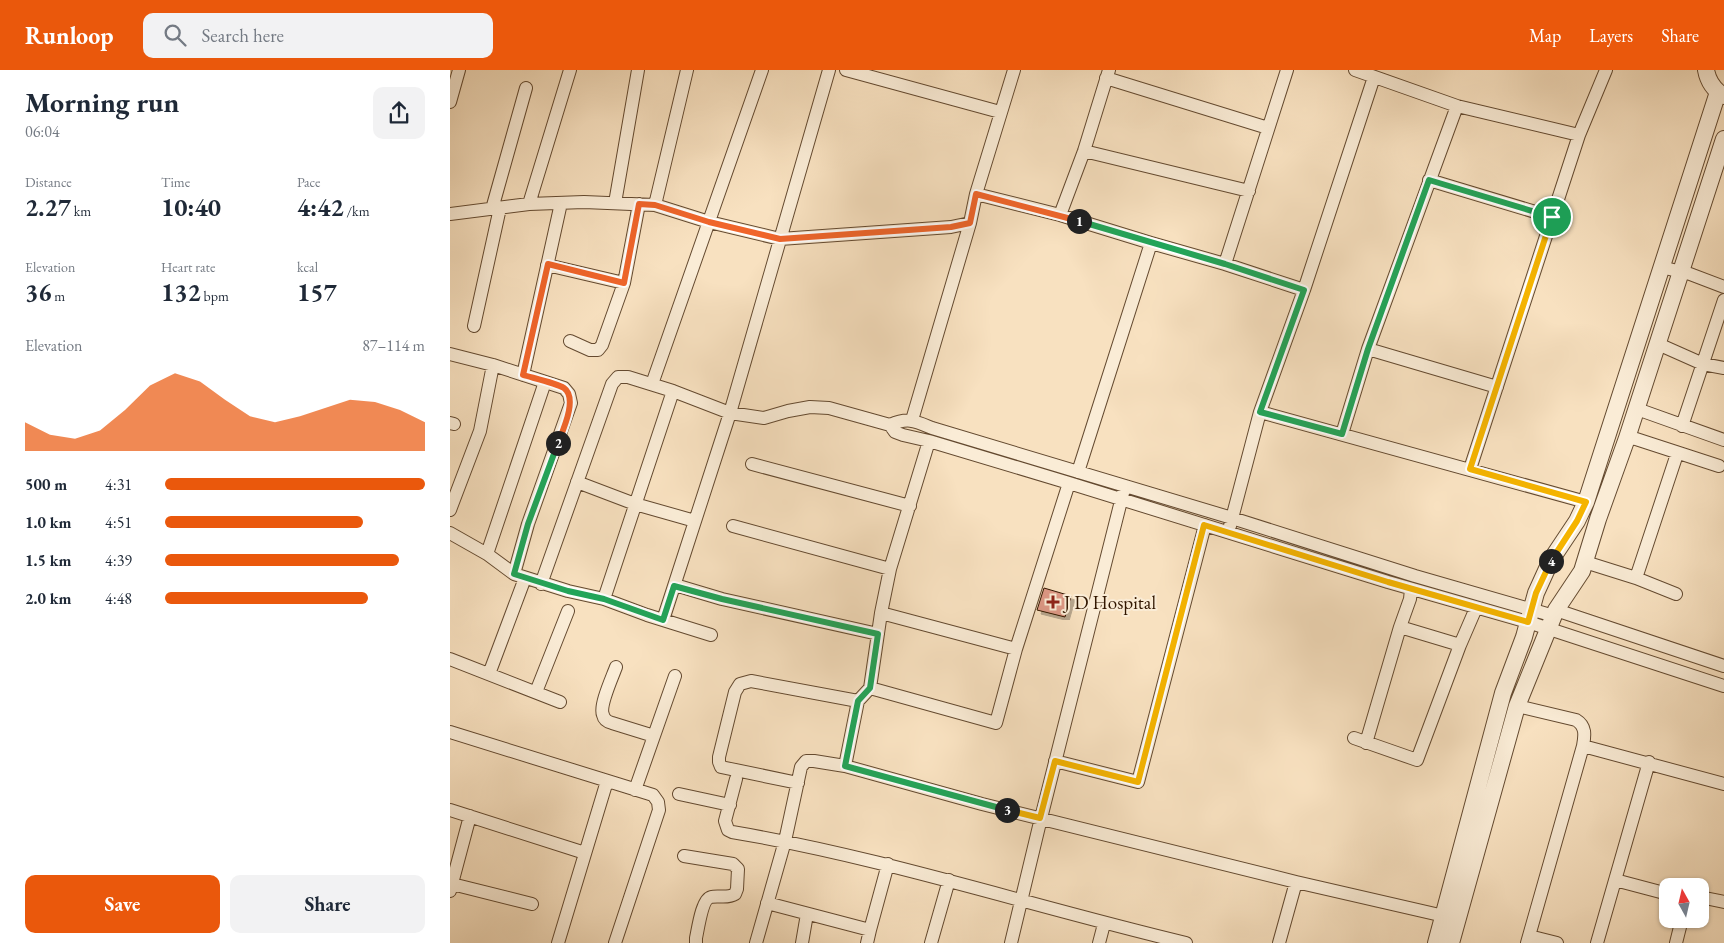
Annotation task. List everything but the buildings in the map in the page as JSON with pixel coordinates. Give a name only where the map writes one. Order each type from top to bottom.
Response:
[{"type":"street","points":[[450,102],[459,70]]},
{"type":"street","points":[[529,204],[570,70]]},
{"type":"street","points":[[615,203],[638,70]]},
{"type":"street","points":[[655,205],[687,70]]},
{"type":"street","points":[[652,384],[762,70]]},
{"type":"street","points":[[663,620],[730,414],[830,70]]},
{"type":"street","points":[[846,70],[1000,112]]},
{"type":"street","points":[[912,420],[970,223],[976,194],[1014,70]]},
{"type":"street","points":[[1225,264],[1287,70]]},
{"type":"street","points":[[1355,70],[1456,106],[1579,135]]},
{"type":"street","points":[[1470,469],[1579,135],[1606,70]]},
{"type":"street","points":[[1436,943],[1503,693],[1536,593],[1551,560],[1577,521],[1586,502],[1661,266],[1721,94],[1708,80],[1706,70]]},
{"type":"street","points":[[1060,215],[1084,151],[1108,74],[1268,128]]},
{"type":"street","points":[[1228,532],[1260,412],[1304,290],[1374,77]]},
{"type":"street","points":[[474,326],[496,209],[526,88]]},
{"type":"street","points":[[1342,434],[1368,349],[1456,106]]},
{"type":"street","points":[[1451,943],[1517,706],[1553,618],[1582,571],[1598,519],[1628,438],[1724,140]]},
{"type":"street","points":[[1084,151],[1249,191]]},
{"type":"street","points":[[1429,180],[1552,217]]},
{"type":"street","points":[[976,194],[1060,215],[1225,264],[1304,290]]},
{"type":"street","points":[[523,375],[561,203]]},
{"type":"street","points":[[450,214],[529,204],[615,203],[655,205],[709,222],[780,239],[951,227],[970,223]]},
{"type":"street","points":[[570,341],[590,350],[598,350],[602,345],[624,283],[639,204]]},
{"type":"street","points":[[1078,472],[1150,243]]},
{"type":"street","points":[[548,264],[624,283]]},
{"type":"street","points":[[1661,266],[1690,274],[1724,287]]},
{"type":"street","points":[[1682,426],[1724,300]]},
{"type":"street","points":[[1658,344],[1704,364],[1724,368]]},
{"type":"street","points":[[1368,349],[1497,387]]},
{"type":"street","points":[[450,354],[493,365],[564,388],[569,394],[571,403],[528,524],[520,576],[489,674]]},
{"type":"street","points":[[450,510],[480,431],[493,365]]},
{"type":"street","points":[[541,584],[612,384],[618,377],[628,376],[673,391],[730,414],[764,418],[810,407],[829,408],[890,425],[895,432],[904,435],[1069,483],[1476,608],[1553,618],[1724,666]]},
{"type":"street","points":[[487,554],[545,382]]},
{"type":"street","points":[[604,599],[673,391]]},
{"type":"street","points":[[1637,409],[1724,440]]},
{"type":"street","points":[[1260,412],[1586,502]]},
{"type":"street","points":[[890,425],[898,421],[912,420],[932,428],[1232,518],[1530,615]]},
{"type":"street","points":[[1628,438],[1719,466]]},
{"type":"street","points":[[845,766],[858,701],[870,688],[881,613],[890,569],[929,441]]},
{"type":"street","points":[[1636,578],[1677,454]]},
{"type":"street","points":[[752,464],[910,506]]},
{"type":"street","points":[[576,482],[636,504],[696,520]]},
{"type":"street","points":[[870,688],[996,723],[1016,649],[1069,483]]},
{"type":"street","points":[[1011,943],[1040,818],[1125,486]]},
{"type":"street","points":[[1055,761],[1138,782],[1204,525]]},
{"type":"street","points":[[733,526],[890,569]]},
{"type":"street","points":[[450,533],[520,576],[541,584],[604,599],[711,635]]},
{"type":"street","points":[[1585,562],[1636,578],[1676,594]]},
{"type":"street","points":[[674,586],[722,599],[878,634]]},
{"type":"street","points":[[1366,742],[1410,599],[1411,589]]},
{"type":"street","points":[[1354,738],[1416,760],[1476,608]]},
{"type":"street","points":[[536,692],[568,610]]},
{"type":"street","points":[[881,613],[1016,649]]},
{"type":"street","points":[[1553,618],[1724,686]]},
{"type":"street","points":[[1400,627],[1460,645]]},
{"type":"street","points":[[450,659],[560,702]]},
{"type":"street","points":[[616,667],[602,707],[602,715],[612,723],[654,736]]},
{"type":"street","points":[[635,790],[675,676]]},
{"type":"street","points":[[798,783],[721,767],[719,757],[735,692],[740,684],[752,681],[858,701]]},
{"type":"street","points":[[1517,706],[1576,720],[1581,723],[1585,733],[1583,746],[1528,940],[1557,943]]},
{"type":"street","points":[[450,732],[653,795],[658,802],[660,810],[615,943]]},
{"type":"street","points":[[1583,746],[1649,762],[1724,784]]},
{"type":"street","points":[[756,943],[785,841],[801,767],[806,761],[814,760],[845,766],[982,804],[1296,882],[1444,916]]},
{"type":"street","points":[[1597,943],[1649,762]]},
{"type":"street","points":[[736,779],[725,821],[728,830],[888,864],[1104,924],[1186,943]]},
{"type":"street","points":[[558,943],[607,781]]},
{"type":"street","points":[[679,794],[730,805]]},
{"type":"street","points":[[450,810],[585,853]]},
{"type":"street","points":[[470,816],[451,887],[532,904]]},
{"type":"street","points":[[684,856],[733,864],[738,870],[735,894],[727,897],[711,897],[704,902],[696,943]]},
{"type":"street","points":[[867,943],[888,864]]},
{"type":"street","points":[[931,943],[949,880]]},
{"type":"street","points":[[1615,880],[1659,892]]},
{"type":"street","points":[[1279,943],[1296,882]]},
{"type":"street","points":[[1709,899],[1724,902]]},
{"type":"street","points":[[767,903],[870,930]]},
{"type":"street","points":[[802,943],[807,914]]},
{"type":"street","points":[[1099,943],[1104,924]]},
{"type":"street","points":[[1676,943],[1680,928]]},
{"type":"place","name":"J D Hospital","points":[[1053,602]]},
{"type":"route","points":[[1429,180],[1552,217],[1470,469],[1586,502],[1577,521],[1551,560],[1536,593],[1528,622],[1388,582],[1204,525],[1138,782],[1055,761],[1040,818],[845,766],[858,701],[870,688],[878,634],[722,599],[674,586],[663,620],[604,599],[541,584],[514,574],[528,524],[571,403],[569,394],[564,388],[523,375],[548,264],[624,283],[639,204],[655,205],[709,222],[780,239],[951,227],[970,223],[976,194],[1060,215],[1225,264],[1304,290],[1260,412],[1342,434],[1368,349],[1429,180]]}]
